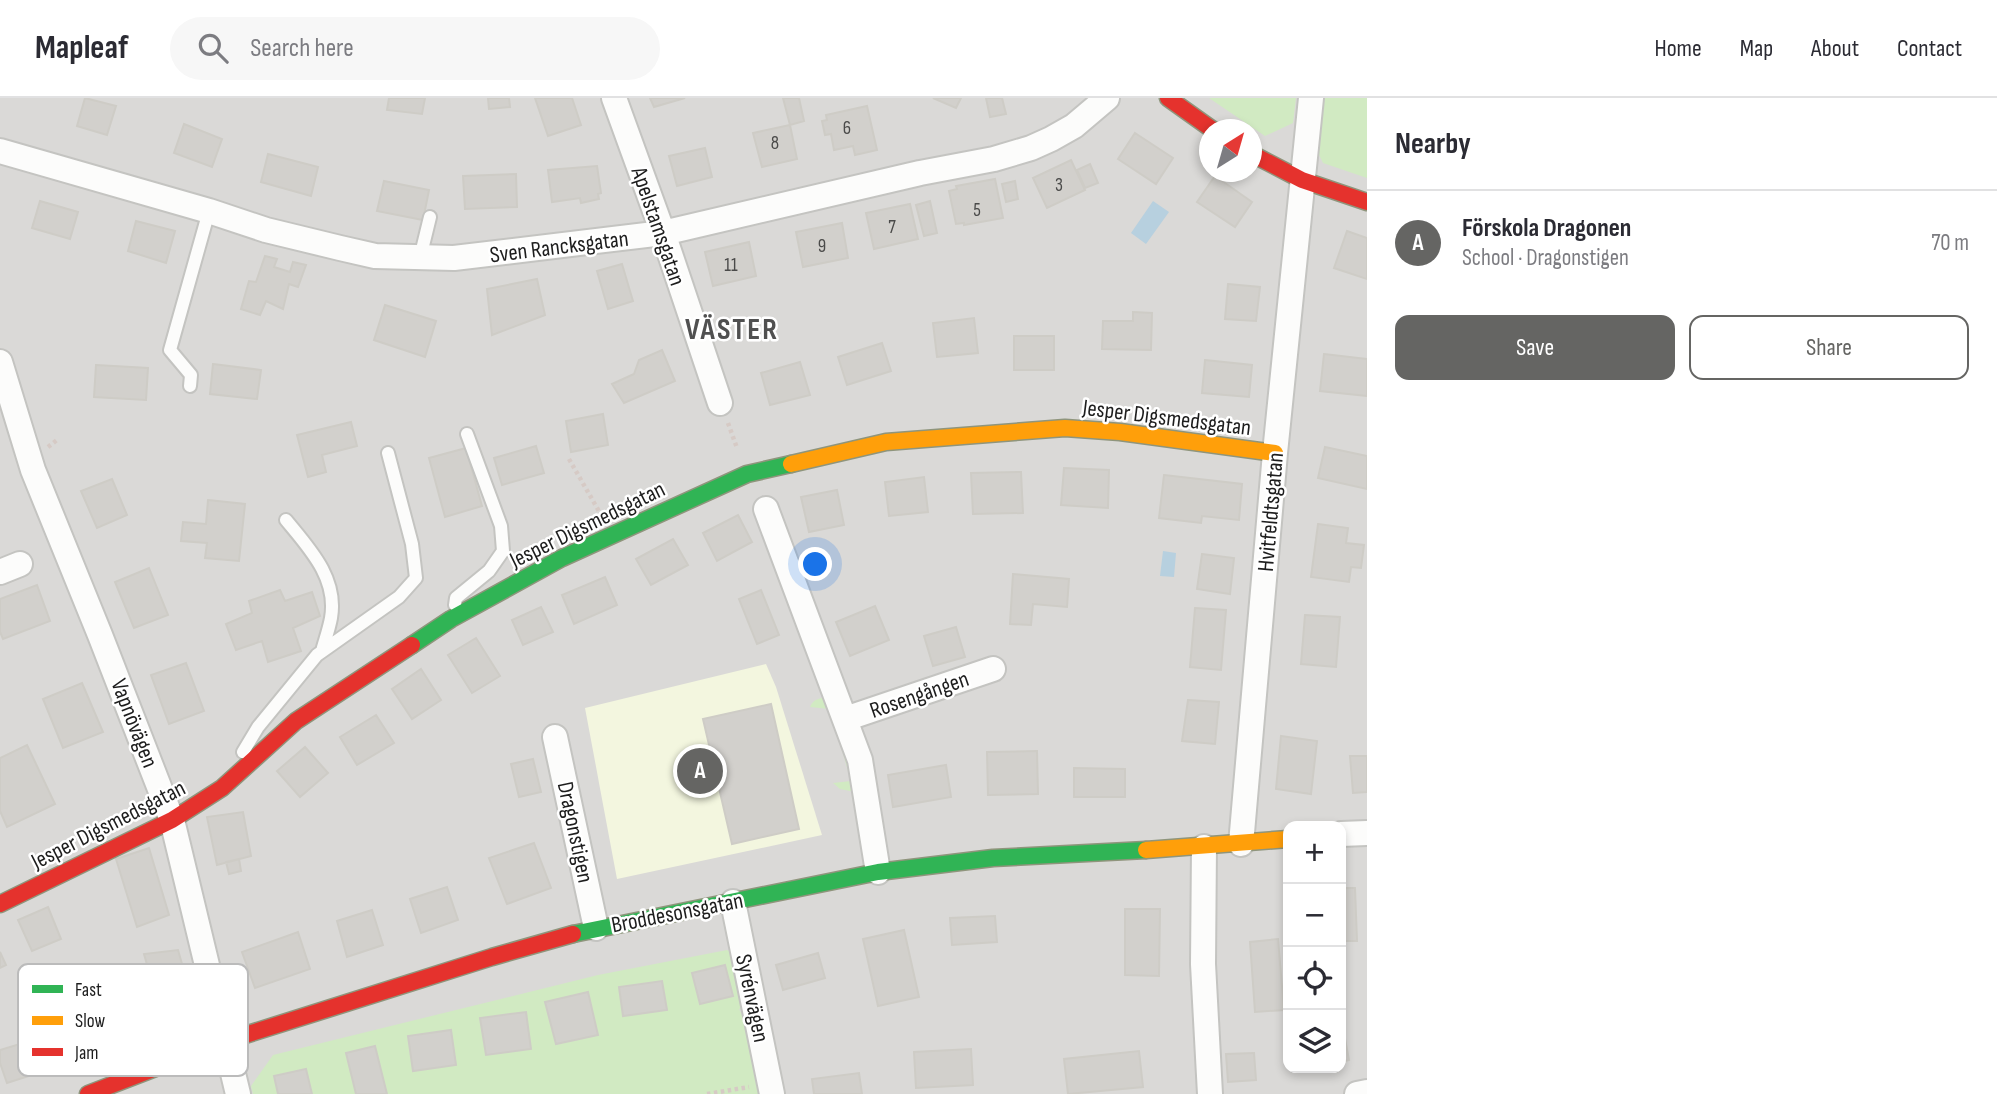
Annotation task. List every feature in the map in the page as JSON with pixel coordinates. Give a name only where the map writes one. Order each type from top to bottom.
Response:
[{"type":"street","name":"Apelstamsgatan","points":[[614,98],[720,403]]},
{"type":"street","name":"Sven Rancksgatan","points":[[0,151],[266,230],[375,256],[420,258],[486,255],[663,233],[920,173],[994,159],[1031,148],[1074,126],[1107,98]]},
{"type":"street","points":[[1168,98],[1199,120]]},
{"type":"street","name":"Hvitfeldtsgatan","points":[[1241,844],[1275,453],[1311,98]]},
{"type":"street","points":[[1262,160],[1303,180],[1367,202]]},
{"type":"street","name":"Vapnövägen","points":[[0,362],[33,471],[172,820],[207,964]]},
{"type":"street","name":"Jesper Digsmedsgatan","points":[[0,904],[172,820],[222,788],[296,721],[451,619],[562,558],[747,474],[886,442],[1065,428],[1120,432],[1275,453]]},
{"type":"street","points":[[766,509],[860,760],[878,872]]},
{"type":"street","name":"Rosengången","points":[[845,719],[993,669]]},
{"type":"street","name":"Dragonstigen","points":[[555,737],[596,928]]},
{"type":"street","points":[[1346,834],[1367,833]]},
{"type":"street","name":"Broddesonsgatan","points":[[248,1034],[492,957],[596,928],[878,872],[993,858],[1204,847],[1283,840]]},
{"type":"street","points":[[1204,847],[1203,964],[1210,1094]]},
{"type":"street","name":"Syrénvägen","points":[[733,902],[772,1089]]},
{"type":"street","name":"Broddesonsgatan","points":[[88,1094],[135,1076]]},
{"type":"street","name":"Vapnövägen","points":[[234,1076],[238,1094]]},
{"type":"street","points":[[1357,1094],[1367,1092]]},
{"type":"lane","points":[[190,386],[191,375],[170,350],[209,211]]},
{"type":"lane","points":[[420,258],[430,217]]},
{"type":"lane","points":[[451,619],[456,598],[489,571],[503,551],[501,526],[467,434]]},
{"type":"lane","points":[[222,788],[258,727],[322,651],[399,597],[416,578],[412,544],[388,453]]},
{"type":"lane","points":[[286,520],[315,555],[330,583],[332,616],[322,651]]},
{"type":"path","points":[[720,403],[747,474]]},
{"type":"path","points":[[569,459],[612,535]]},
{"type":"path","points":[[707,1094],[772,1089]]},
{"type":"shaded area","points":[[0,98],[1367,98],[1367,1094],[0,1094]]},
{"type":"shaded area","points":[[766,664],[776,687],[822,835],[617,879],[585,708]]},
{"type":"green space","points":[[1209,98],[1296,98],[1293,123],[1265,136],[1262,134],[1262,119],[1240,119]]},
{"type":"green space","points":[[1324,98],[1367,98],[1367,178],[1323,163],[1318,153]]},
{"type":"green space","points":[[828,697],[835,706],[855,792],[840,789],[833,783],[851,781],[830,709],[810,707],[820,698]]},
{"type":"green space","points":[[727,950],[741,958],[750,1007],[739,1009],[756,1042],[762,1094],[253,1094],[251,1086],[273,1055],[598,975]]},
{"type":"water","points":[[1153,201],[1169,212],[1146,244],[1131,233]]},
{"type":"water","points":[[1163,551],[1176,553],[1174,577],[1160,576]]},
{"type":"building","points":[[85,98],[116,106],[107,135],[77,126]]},
{"type":"building","points":[[389,98],[425,98],[422,114],[387,110]]},
{"type":"building","points":[[488,98],[509,98],[510,107],[489,109]]},
{"type":"building","points":[[535,98],[572,98],[581,125],[548,136]]},
{"type":"building","points":[[650,98],[685,98],[654,107]]},
{"type":"building","points":[[783,98],[799,98],[804,121],[790,125]]},
{"type":"building","points":[[933,98],[961,98],[956,108]]},
{"type":"building","points":[[986,98],[1002,98],[1006,114],[990,117]]},
{"type":"building","points":[[867,106],[877,150],[855,155],[853,146],[834,150],[831,134],[825,135],[822,121],[827,120],[826,115]]},
{"type":"building","points":[[184,124],[222,139],[212,167],[174,153]]},
{"type":"building","points":[[790,125],[797,159],[762,167],[753,133]]},
{"type":"building","points":[[1135,133],[1173,158],[1156,184],[1118,159]]},
{"type":"building","points":[[705,148],[712,177],[677,186],[669,156]]},
{"type":"building","points":[[268,154],[318,167],[311,196],[261,182]]},
{"type":"building","points":[[1071,160],[1085,190],[1047,208],[1033,178]]},
{"type":"building","points":[[1090,164],[1098,183],[1085,188],[1077,170]]},
{"type":"building","points":[[597,166],[601,193],[598,194],[599,199],[581,203],[580,198],[552,202],[548,170]]},
{"type":"building","points":[[516,174],[517,207],[465,209],[463,176]]},
{"type":"building","points":[[995,179],[1003,218],[956,224],[949,191],[957,189],[956,186]]},
{"type":"building","points":[[384,181],[429,190],[423,220],[377,211]]},
{"type":"building","points":[[1015,181],[1018,199],[1006,202],[1002,184]]},
{"type":"building","points":[[1211,182],[1224,182],[1252,202],[1235,227],[1197,202]]},
{"type":"building","points":[[40,201],[78,212],[70,239],[32,228]]},
{"type":"building","points":[[930,201],[937,233],[924,236],[916,205]]},
{"type":"building","points":[[910,204],[918,239],[874,249],[866,213]]},
{"type":"building","points":[[136,221],[175,231],[166,263],[128,251]]},
{"type":"building","points":[[842,223],[848,258],[803,267],[796,232]]},
{"type":"building","points":[[1347,231],[1367,238],[1367,279],[1334,268]]},
{"type":"building","points":[[749,242],[756,276],[713,286],[705,252]]},
{"type":"building","points":[[265,256],[277,259],[274,267],[290,272],[293,262],[306,265],[298,287],[289,284],[283,309],[266,301],[260,315],[241,309],[249,281],[256,282]]},
{"type":"building","points":[[622,264],[633,301],[608,309],[597,271]]},
{"type":"building","points":[[537,279],[545,315],[492,335],[487,289]]},
{"type":"building","points":[[1228,284],[1260,287],[1256,321],[1225,319]]},
{"type":"building","points":[[385,305],[436,321],[425,357],[374,340]]},
{"type":"building","points":[[1133,312],[1152,313],[1151,350],[1102,349],[1103,321],[1133,321]]},
{"type":"building","points":[[974,318],[978,353],[937,357],[933,323]]},
{"type":"building","points":[[1014,336],[1054,336],[1054,370],[1014,370]]},
{"type":"building","points":[[882,343],[891,371],[847,385],[838,357]]},
{"type":"building","points":[[662,350],[675,381],[624,403],[612,384],[634,374],[639,360]]},
{"type":"building","points":[[1324,354],[1367,359],[1367,396],[1320,391]]},
{"type":"building","points":[[1205,360],[1252,365],[1249,397],[1202,393]]},
{"type":"building","points":[[800,362],[810,395],[770,405],[761,373]]},
{"type":"building","points":[[213,364],[261,370],[257,399],[210,394]]},
{"type":"building","points":[[96,365],[148,368],[146,400],[94,397]]},
{"type":"building","points":[[603,414],[608,445],[571,452],[566,421]]},
{"type":"building","points":[[351,422],[357,446],[322,455],[326,472],[308,477],[297,435]]},
{"type":"building","points":[[536,446],[544,473],[502,485],[494,458]]},
{"type":"building","points":[[1325,447],[1367,456],[1367,489],[1318,478]]},
{"type":"building","points":[[466,448],[482,506],[445,517],[429,458]]},
{"type":"building","points":[[1064,468],[1109,470],[1108,508],[1061,505]]},
{"type":"building","points":[[1021,472],[1023,513],[973,514],[971,473]]},
{"type":"building","points":[[1164,475],[1242,484],[1239,520],[1202,516],[1201,523],[1159,518]]},
{"type":"building","points":[[924,477],[928,512],[889,516],[885,482]]},
{"type":"building","points":[[112,479],[127,515],[97,528],[81,491]]},
{"type":"building","points":[[837,490],[844,525],[809,532],[801,497]]},
{"type":"building","points":[[208,500],[245,504],[239,561],[205,558],[207,543],[181,541],[183,522],[206,524]]},
{"type":"building","points":[[738,515],[752,542],[717,561],[703,533]]},
{"type":"building","points":[[1318,524],[1348,528],[1346,543],[1364,545],[1361,568],[1351,567],[1349,582],[1311,577]]},
{"type":"building","points":[[673,539],[688,565],[651,585],[636,559]]},
{"type":"building","points":[[1202,554],[1234,558],[1230,594],[1197,589]]},
{"type":"building","points":[[149,568],[168,615],[134,628],[115,582]]},
{"type":"building","points":[[1013,574],[1069,579],[1067,607],[1033,604],[1031,625],[1010,624]]},
{"type":"building","points":[[605,577],[617,605],[574,624],[562,595]]},
{"type":"building","points":[[37,585],[50,621],[3,639],[0,632],[0,599]]},
{"type":"building","points":[[280,590],[285,601],[312,592],[320,616],[293,628],[301,651],[268,662],[262,641],[236,650],[226,624],[252,613],[249,601]]},
{"type":"building","points":[[761,590],[779,635],[757,644],[739,599]]},
{"type":"building","points":[[875,606],[889,640],[850,656],[836,622]]},
{"type":"building","points":[[541,607],[553,632],[523,645],[512,620]]},
{"type":"building","points":[[1195,608],[1226,610],[1221,670],[1190,667]]},
{"type":"building","points":[[1305,615],[1340,617],[1336,667],[1301,664]]},
{"type":"building","points":[[956,627],[965,657],[933,666],[924,636]]},
{"type":"building","points":[[476,638],[500,676],[472,693],[448,655]]},
{"type":"building","points":[[186,663],[204,711],[169,724],[151,675]]},
{"type":"building","points":[[421,669],[441,700],[412,719],[392,689]]},
{"type":"building","points":[[82,683],[103,732],[63,748],[43,699]]},
{"type":"building","points":[[1188,700],[1219,702],[1215,744],[1182,741]]},
{"type":"building","points":[[771,704],[799,829],[732,844],[703,719]]},
{"type":"building","points":[[376,715],[394,743],[357,765],[340,737]]},
{"type":"building","points":[[1281,736],[1317,741],[1311,794],[1276,789]]},
{"type":"building","points":[[27,745],[55,804],[7,827],[0,811],[0,758]]},
{"type":"building","points":[[305,747],[328,773],[300,797],[277,771]]},
{"type":"building","points":[[1037,751],[1038,794],[988,795],[987,752]]},
{"type":"building","points":[[1350,756],[1367,756],[1367,792],[1353,793]]},
{"type":"building","points":[[533,759],[541,792],[519,797],[511,764]]},
{"type":"building","points":[[946,765],[951,797],[893,807],[888,775]]},
{"type":"building","points":[[1074,768],[1125,769],[1125,797],[1074,797]]},
{"type":"building","points":[[243,812],[251,856],[217,865],[207,817]]},
{"type":"building","points":[[534,843],[551,888],[507,904],[489,858]]},
{"type":"building","points":[[149,848],[169,915],[137,927],[116,859]]},
{"type":"building","points":[[239,859],[241,871],[229,874],[226,862]]},
{"type":"building","points":[[447,887],[458,920],[421,933],[410,899]]},
{"type":"building","points":[[1346,888],[1355,888],[1357,941],[1346,941]]},
{"type":"building","points":[[48,907],[61,939],[32,951],[18,920]]},
{"type":"building","points":[[1125,909],[1160,909],[1159,976],[1125,975]]},
{"type":"building","points":[[372,910],[383,945],[347,957],[337,921]]},
{"type":"building","points":[[995,916],[997,942],[952,945],[950,918]]},
{"type":"building","points":[[904,930],[919,997],[878,1006],[863,939]]},
{"type":"building","points":[[298,932],[310,969],[255,988],[242,952]]},
{"type":"building","points":[[1278,939],[1283,1010],[1255,1012],[1250,942]]},
{"type":"building","points":[[178,950],[182,964],[147,964],[144,954]]},
{"type":"building","points":[[0,952],[6,965],[0,968]]},
{"type":"building","points":[[818,953],[825,978],[783,990],[776,965]]},
{"type":"building","points":[[725,965],[733,996],[700,1004],[692,973]]},
{"type":"building","points":[[662,981],[667,1010],[623,1016],[619,987]]},
{"type":"building","points":[[588,992],[598,1035],[556,1044],[545,1002]]},
{"type":"building","points":[[526,1012],[531,1049],[486,1055],[480,1018]]},
{"type":"building","points":[[451,1030],[456,1065],[413,1071],[408,1036]]},
{"type":"building","points":[[18,1045],[18,1076],[29,1076],[7,1083],[0,1063],[0,1050]]},
{"type":"building","points":[[375,1046],[387,1094],[356,1094],[346,1053]]},
{"type":"building","points":[[971,1049],[973,1085],[916,1088],[914,1052]]},
{"type":"building","points":[[1139,1051],[1143,1087],[1068,1094],[1064,1059]]},
{"type":"building","points":[[1254,1053],[1256,1080],[1228,1082],[1226,1054]]},
{"type":"building","points":[[306,1069],[312,1094],[278,1094],[274,1076]]},
{"type":"building","points":[[859,1073],[862,1094],[814,1094],[812,1079]]},
{"type":"traffic: fast","points":[[412,645],[451,619],[562,558],[747,474],[791,464]]},
{"type":"traffic: fast","points":[[573,934],[878,872],[993,858],[1146,850]]},
{"type":"traffic: slow","points":[[791,464],[886,442],[1065,428],[1120,432],[1275,453]]},
{"type":"traffic: slow","points":[[1146,850],[1283,839]]},
{"type":"traffic: jam","points":[[1168,98],[1199,120]]},
{"type":"traffic: jam","points":[[1262,159],[1302,180],[1367,202]]},
{"type":"traffic: jam","points":[[0,904],[172,820],[222,788],[296,721],[412,645]]},
{"type":"traffic: jam","points":[[248,1034],[573,934]]},
{"type":"traffic: jam","points":[[88,1094],[135,1076]]},
{"type":"place","name":"Förskola Dragonen","points":[[700,771]]},
{"type":"district","name":"VÄSTER","points":[[732,329]]}]
